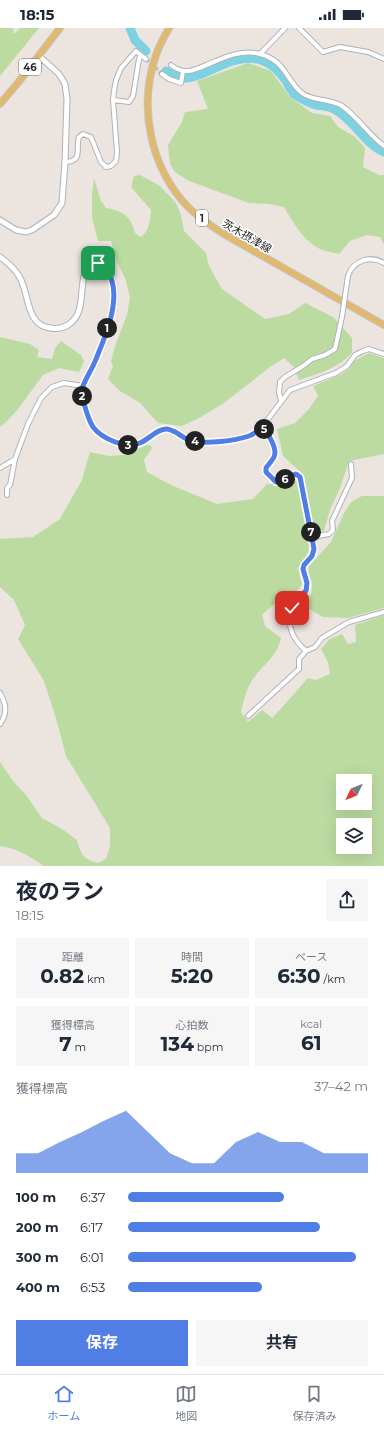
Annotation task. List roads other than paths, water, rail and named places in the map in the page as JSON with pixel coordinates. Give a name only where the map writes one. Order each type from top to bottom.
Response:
[{"type":"main road","name":"46","points":[[0,104],[60,28]]},
{"type":"main road","name":"茨木摂津線","points":[[169,28],[156,54],[152,68],[148,86],[147,111],[149,130],[153,146],[174,189],[188,207],[208,224],[384,325]]},
{"type":"street","points":[[260,54],[285,28]]},
{"type":"street","points":[[299,28],[323,52],[340,47],[368,52],[384,59]]},
{"type":"street","points":[[66,162],[73,162],[77,158],[79,137],[83,134],[91,136],[101,162],[106,167],[111,166],[116,161],[117,152],[112,100],[116,80],[121,68],[136,50],[146,59]]},
{"type":"street","points":[[171,65],[183,72],[192,71],[217,60],[242,53],[260,54],[274,60],[280,65],[298,88],[307,96],[341,106],[384,146]]},
{"type":"street","points":[[112,100],[129,102],[133,96],[139,59],[142,55]]},
{"type":"street","points":[[0,220],[16,230],[26,232],[32,230],[54,215],[62,203],[66,162],[67,99],[65,84],[59,74],[39,56]]},
{"type":"street","points":[[162,74],[165,77],[181,83],[183,72]]},
{"type":"street","points":[[0,257],[13,268],[19,277],[34,319],[46,328],[53,329],[67,326],[78,316],[85,272],[89,265],[94,263],[103,265],[106,268],[110,276],[115,296],[113,311],[96,359],[81,392],[93,427],[101,434],[120,444],[136,444],[161,430],[167,429],[178,433],[190,441],[208,442],[249,436],[262,427],[290,390],[326,377],[346,366],[355,355],[369,349],[384,354]]},
{"type":"street","points":[[281,400],[279,393],[280,382],[285,377],[312,359],[325,355],[335,349],[342,317],[348,275],[356,264],[361,261],[372,259],[378,260],[384,264]]},
{"type":"street","points":[[7,496],[7,488],[10,485],[15,459],[28,424],[42,398],[52,387],[64,383],[83,386]]},
{"type":"street","points":[[262,427],[268,433],[275,451],[274,457],[266,468],[266,472],[276,482],[281,482],[291,475],[296,474],[300,477],[312,537],[314,549],[312,556],[304,565],[303,569],[307,583],[306,591],[297,598],[289,618],[293,637],[306,651]]},
{"type":"street","points":[[0,468],[15,459]]},
{"type":"street","points":[[312,537],[328,534],[333,530],[332,521],[352,478],[351,464]]},
{"type":"street","points":[[248,716],[299,669],[299,658],[306,651],[315,647],[322,638],[349,622],[384,612]]},
{"type":"street","points":[[0,692],[5,703],[6,710],[0,724]]},
{"type":"waterway","points":[[130,28],[135,40],[146,51]]},
{"type":"waterway","points":[[166,71],[177,77],[188,78],[239,59],[247,58],[261,60],[268,63],[278,71],[294,94],[310,103],[332,108],[341,113],[370,143],[384,152]]},
{"type":"tunnel","points":[[146,59],[162,74]]}]
